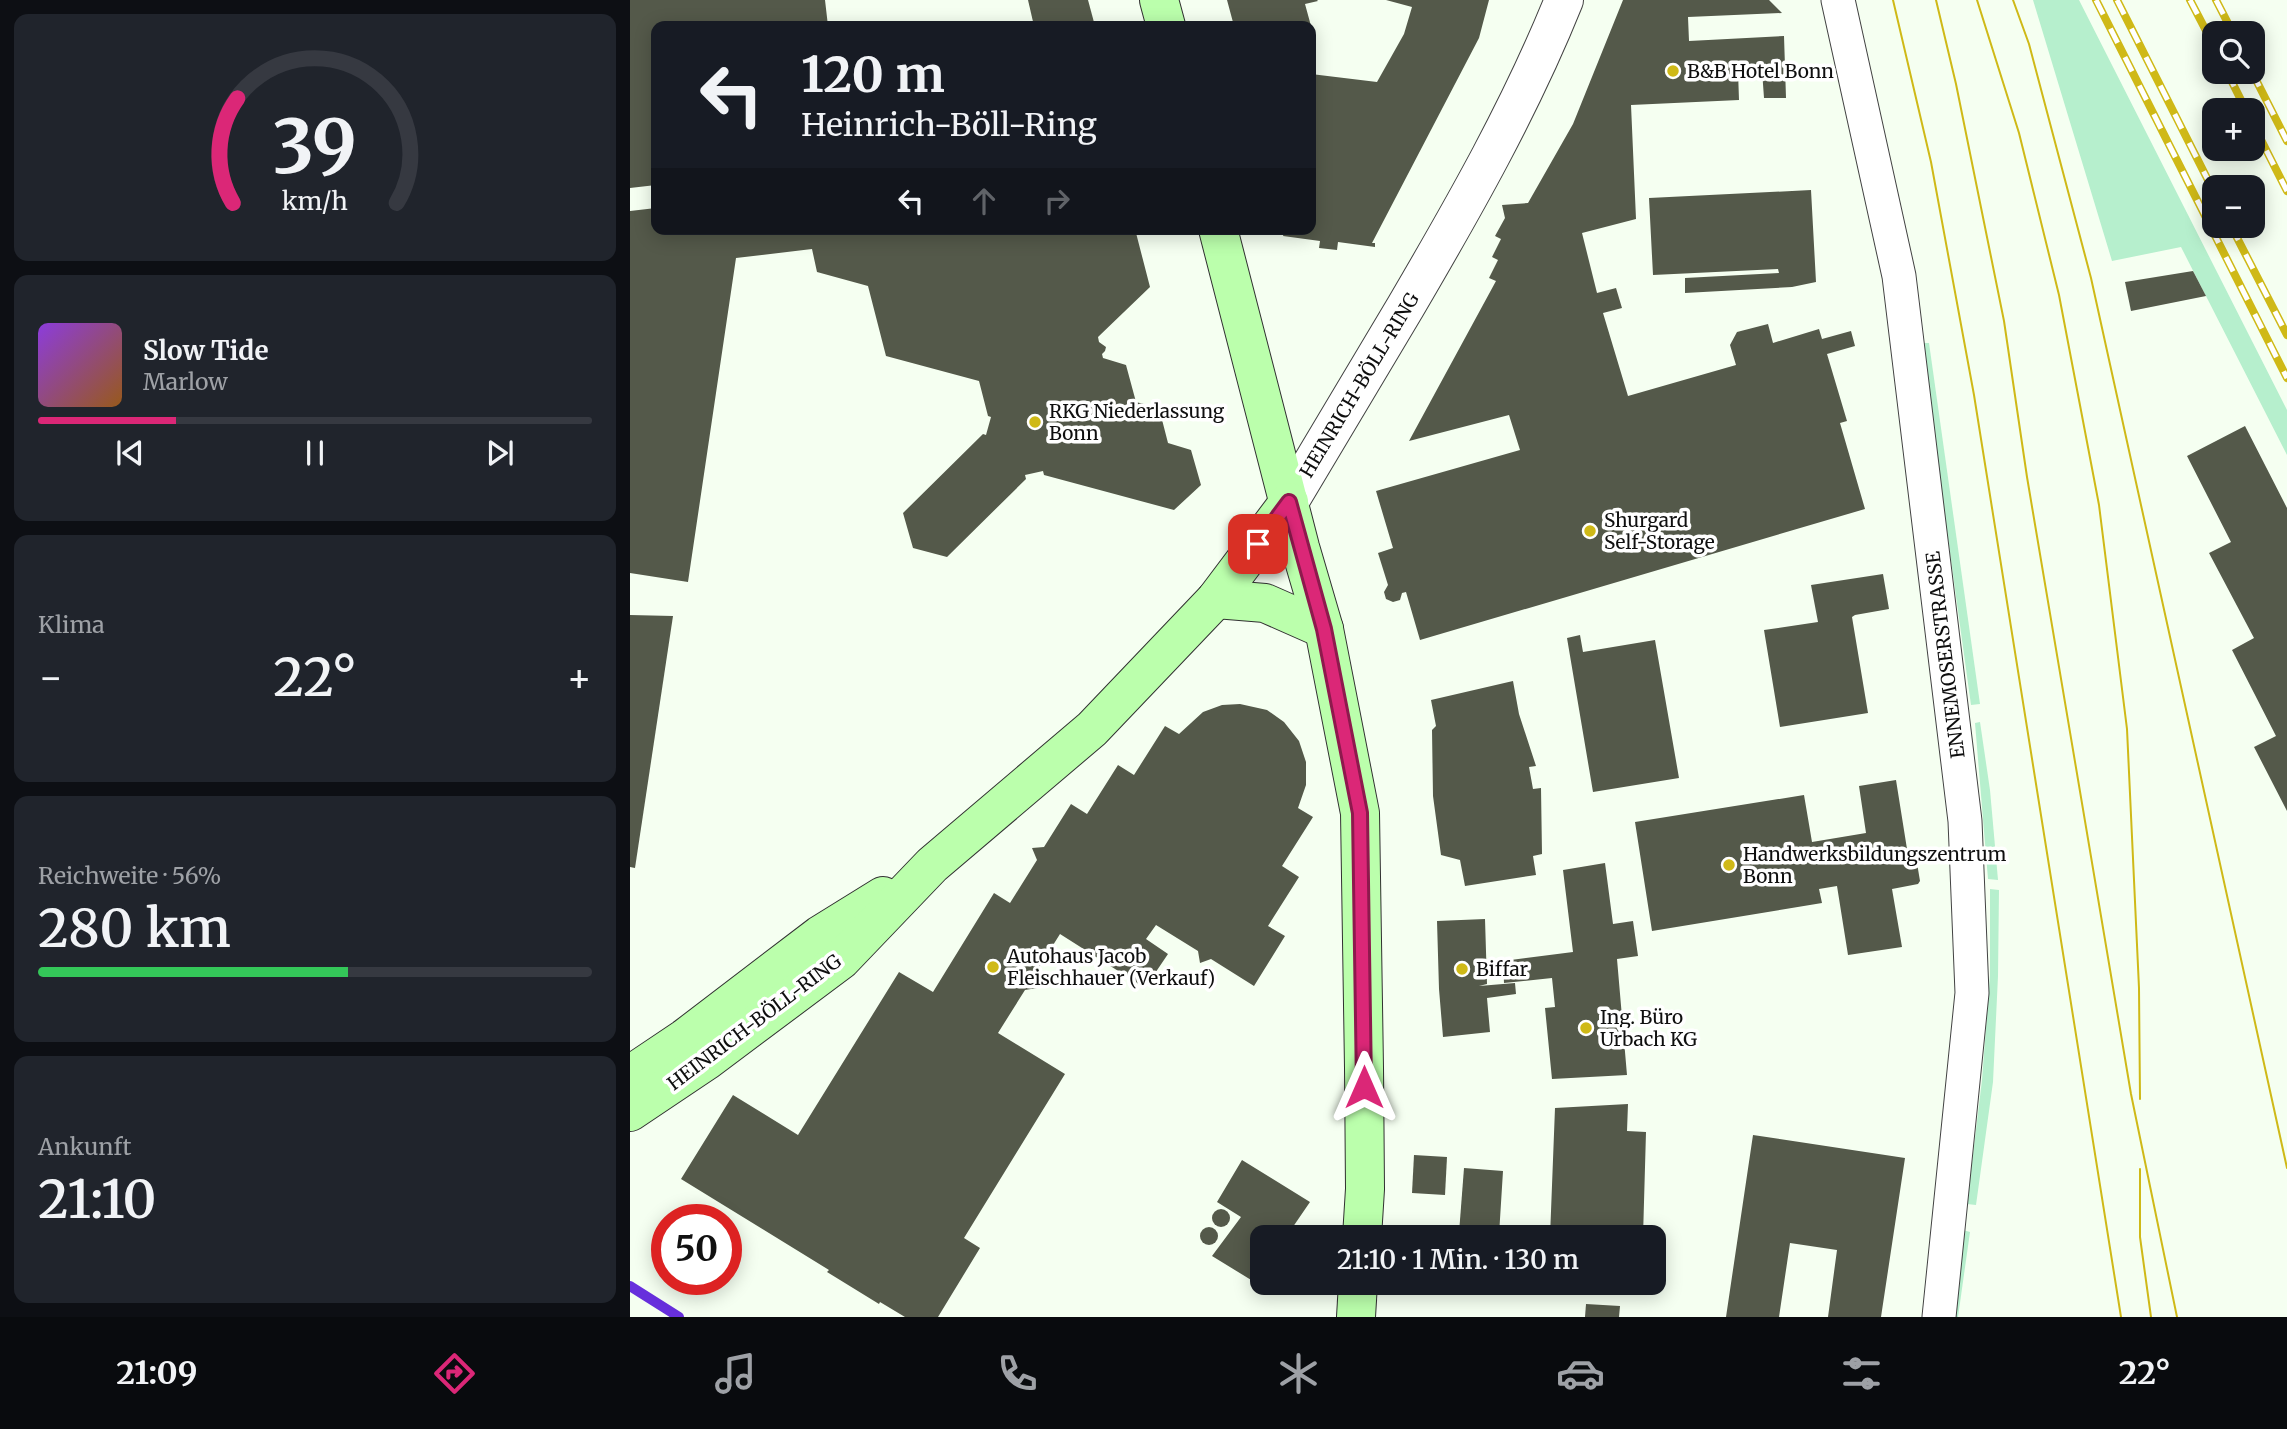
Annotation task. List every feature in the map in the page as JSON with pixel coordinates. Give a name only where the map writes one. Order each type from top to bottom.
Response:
[{"type":"main road","points":[[1159,0],[1165,21]]},
{"type":"main road","points":[[1220,235],[1324,629],[1360,813],[1365,1189],[1363,1225]]},
{"type":"main road","name":"HEINRICH-BÖLL-RING","points":[[630,1112],[706,1061],[841,960],[932,865],[1092,730],[1216,599],[1289,502]]},
{"type":"main road","points":[[1216,599],[1265,603],[1324,629]]},
{"type":"main road","name":"HEINRICH-BÖLL-RING","points":[[630,1075],[685,1038],[820,935],[932,865]]},
{"type":"main road","points":[[1356,1317],[1357,1295]]},
{"type":"street","name":"HEINRICH-BÖLL-RING","points":[[1289,502],[1438,251],[1505,130],[1542,56],[1564,0]]},
{"type":"street","name":"ENNEMOSERSTRASSE","points":[[1838,0],[1899,276],[1965,821],[1972,993],[1939,1317]]},
{"type":"green space","points":[[2033,0],[2079,0],[2287,410],[2287,455],[2181,247],[2112,261]]},
{"type":"green space","points":[[1921,343],[1929,343],[1980,704],[1971,705]]},
{"type":"green space","points":[[1980,722],[1990,790],[1998,880],[1988,879],[1975,723]]},
{"type":"green space","points":[[1990,889],[1999,890],[1998,976],[1993,1082],[1976,1205],[1967,1204],[1982,1080],[1990,975]]},
{"type":"green space","points":[[1963,1230],[1970,1232],[1958,1317],[1948,1317]]},
{"type":"building","points":[[630,0],[825,0],[827,21],[651,21],[651,186],[630,188]]},
{"type":"building","points":[[1028,0],[1088,0],[1094,21],[1033,21]]},
{"type":"building","points":[[1227,0],[1318,1],[1305,4],[1310,21],[1233,21]]},
{"type":"building","points":[[1386,0],[1489,0],[1479,38],[1372,243],[1375,243],[1375,247],[1338,242],[1337,250],[1319,248],[1320,241],[1283,236],[1316,235],[1316,75],[1377,82],[1404,34],[1412,7]]},
{"type":"building","points":[[1623,0],[1769,0],[1782,13],[1688,17],[1689,41],[1784,36],[1786,98],[1764,98],[1762,70],[1738,71],[1739,100],[1631,105],[1636,219],[1582,233],[1597,293],[1616,288],[1622,308],[1603,313],[1628,396],[1736,365],[1730,345],[1737,332],[1768,324],[1773,343],[1819,329],[1822,339],[1851,331],[1855,346],[1827,354],[1847,421],[1840,423],[1865,509],[1420,640],[1406,592],[1402,593],[1400,600],[1393,602],[1386,599],[1384,592],[1388,585],[1378,553],[1393,548],[1376,491],[1520,450],[1509,415],[1409,441],[1496,281],[1489,278],[1498,260],[1492,257],[1501,239],[1495,236],[1505,218],[1502,205],[1528,203],[1573,124]]},
{"type":"building","points":[[1811,190],[1816,282],[1792,287],[1685,293],[1685,278],[1779,273],[1778,269],[1653,275],[1649,198]]},
{"type":"building","points":[[651,209],[651,235],[1137,235],[1150,287],[1098,337],[1099,342],[1106,347],[1103,358],[1126,365],[1136,402],[1159,408],[1168,443],[1191,450],[1201,485],[1174,510],[1044,475],[1043,471],[1025,475],[1026,479],[947,557],[913,548],[903,513],[983,434],[986,435],[991,417],[988,416],[979,381],[886,356],[868,286],[817,272],[812,249],[736,258],[688,582],[630,573],[630,211]]},
{"type":"building","points":[[2193,271],[2206,296],[2131,311],[2125,282]]},
{"type":"building","points":[[2245,426],[2287,508],[2287,811],[2254,747],[2276,736],[2232,650],[2254,638],[2209,553],[2231,542],[2187,456]]},
{"type":"building","points":[[1883,574],[1889,609],[1852,617],[1868,713],[1780,727],[1764,630],[1818,622],[1811,585]]},
{"type":"building","points":[[630,615],[673,616],[635,868],[630,867]]},
{"type":"building","points":[[1580,635],[1583,652],[1655,640],[1679,778],[1593,792],[1567,638]]},
{"type":"building","points":[[1513,681],[1519,714],[1536,766],[1529,767],[1533,789],[1541,788],[1542,854],[1533,856],[1536,875],[1465,886],[1460,860],[1441,855],[1433,796],[1432,730],[1436,726],[1431,700]]},
{"type":"building","name":"Autohaus Jacob Fleischhauer (Verkauf)","points":[[1240,704],[1267,710],[1284,722],[1299,741],[1306,762],[1306,785],[1298,808],[1313,817],[1282,866],[1299,877],[1268,926],[1285,936],[1254,986],[1211,959],[1200,963],[1198,951],[1156,925],[1146,939],[1168,954],[1145,988],[1060,934],[1033,977],[1037,988],[1025,990],[998,1033],[1065,1074],[964,1238],[980,1248],[938,1317],[905,1317],[880,1302],[879,1304],[742,1217],[742,1204],[722,1204],[681,1179],[733,1095],[798,1135],[899,972],[933,992],[994,893],[1010,903],[1037,860],[1032,848],[1044,847],[1071,804],[1087,814],[1118,765],[1134,775],[1165,726],[1179,734],[1203,712],[1222,705]]},
{"type":"building","name":"Handwerksbildungszentrum Bonn","points":[[1896,780],[1907,849],[1915,851],[1920,881],[1918,884],[1892,889],[1902,947],[1848,955],[1837,886],[1819,889],[1822,903],[1652,931],[1635,822],[1804,795],[1812,842],[1866,833],[1859,786]]},
{"type":"building","points":[[1605,863],[1613,924],[1633,921],[1638,956],[1617,959],[1627,1075],[1552,1079],[1545,1008],[1555,1007],[1552,978],[1504,983],[1503,961],[1573,952],[1563,870]]},
{"type":"building","points":[[1485,919],[1487,984],[1479,986],[1515,983],[1516,994],[1487,998],[1490,1032],[1443,1037],[1437,921]]},
{"type":"building","points":[[1628,1104],[1627,1131],[1646,1132],[1643,1225],[1550,1225],[1555,1108]]},
{"type":"building","points":[[1753,1135],[1905,1158],[1881,1317],[1828,1317],[1837,1250],[1790,1243],[1779,1317],[1726,1317]]},
{"type":"building","points":[[1414,1155],[1447,1157],[1445,1195],[1412,1193]]},
{"type":"building","points":[[1242,1160],[1310,1202],[1294,1225],[1250,1225],[1250,1279],[1212,1256],[1241,1217],[1217,1202]]},
{"type":"building","points":[[1464,1168],[1503,1171],[1500,1225],[1460,1225]]},
{"type":"building","points":[[1217,1209],[1225,1209],[1230,1218],[1228,1225],[1217,1227],[1212,1222],[1212,1214]]},
{"type":"building","points":[[1205,1227],[1213,1227],[1218,1236],[1216,1243],[1205,1245],[1200,1240],[1200,1232]]},
{"type":"building","points":[[1586,1304],[1620,1306],[1619,1317],[1585,1317]]},
{"type":"waterway","points":[[630,1286],[679,1317]]},
{"type":"tram line","points":[[1893,0],[1931,162],[1974,395],[2121,1317]]},
{"type":"tram line","points":[[1936,0],[1956,84],[2004,321],[2027,477],[2131,1094],[2177,1317]]},
{"type":"tram line","points":[[1977,0],[2019,133],[2059,295],[2099,505],[2127,729],[2139,988],[2140,1099]]},
{"type":"tram line","points":[[2013,0],[2029,44],[2091,278],[2287,1168]]},
{"type":"tram line","points":[[2140,1169],[2140,1237],[2151,1317]]},
{"type":"railway","points":[[2096,0],[2287,378]]},
{"type":"railway","points":[[2117,0],[2205,175]]},
{"type":"railway","points":[[2190,0],[2202,23]]},
{"type":"railway","points":[[2216,0],[2227,21]]},
{"type":"railway","points":[[2233,84],[2240,98]]},
{"type":"railway","points":[[2258,84],[2287,141]]},
{"type":"railway","points":[[2265,148],[2287,191]]},
{"type":"railway","points":[[2237,238],[2287,335]]},
{"type":"place","name":"B&B Hotel Bonn","points":[[1673,71]]},
{"type":"place","name":"RKG Niederlassung Bonn","points":[[1035,422]]},
{"type":"place","name":"Shurgard Self-Storage","points":[[1590,531]]},
{"type":"place","name":"Handwerksbildungszentrum Bonn","points":[[1729,865]]},
{"type":"place","name":"Autohaus Jacob Fleischhauer (Verkauf)","points":[[993,967]]},
{"type":"place","name":"Biffar","points":[[1462,969]]},
{"type":"place","name":"Ing. Büro Urbach KG","points":[[1586,1028]]},
{"type":"route","points":[[1258,544],[1289,502],[1324,629],[1360,813],[1364,1087]]}]
